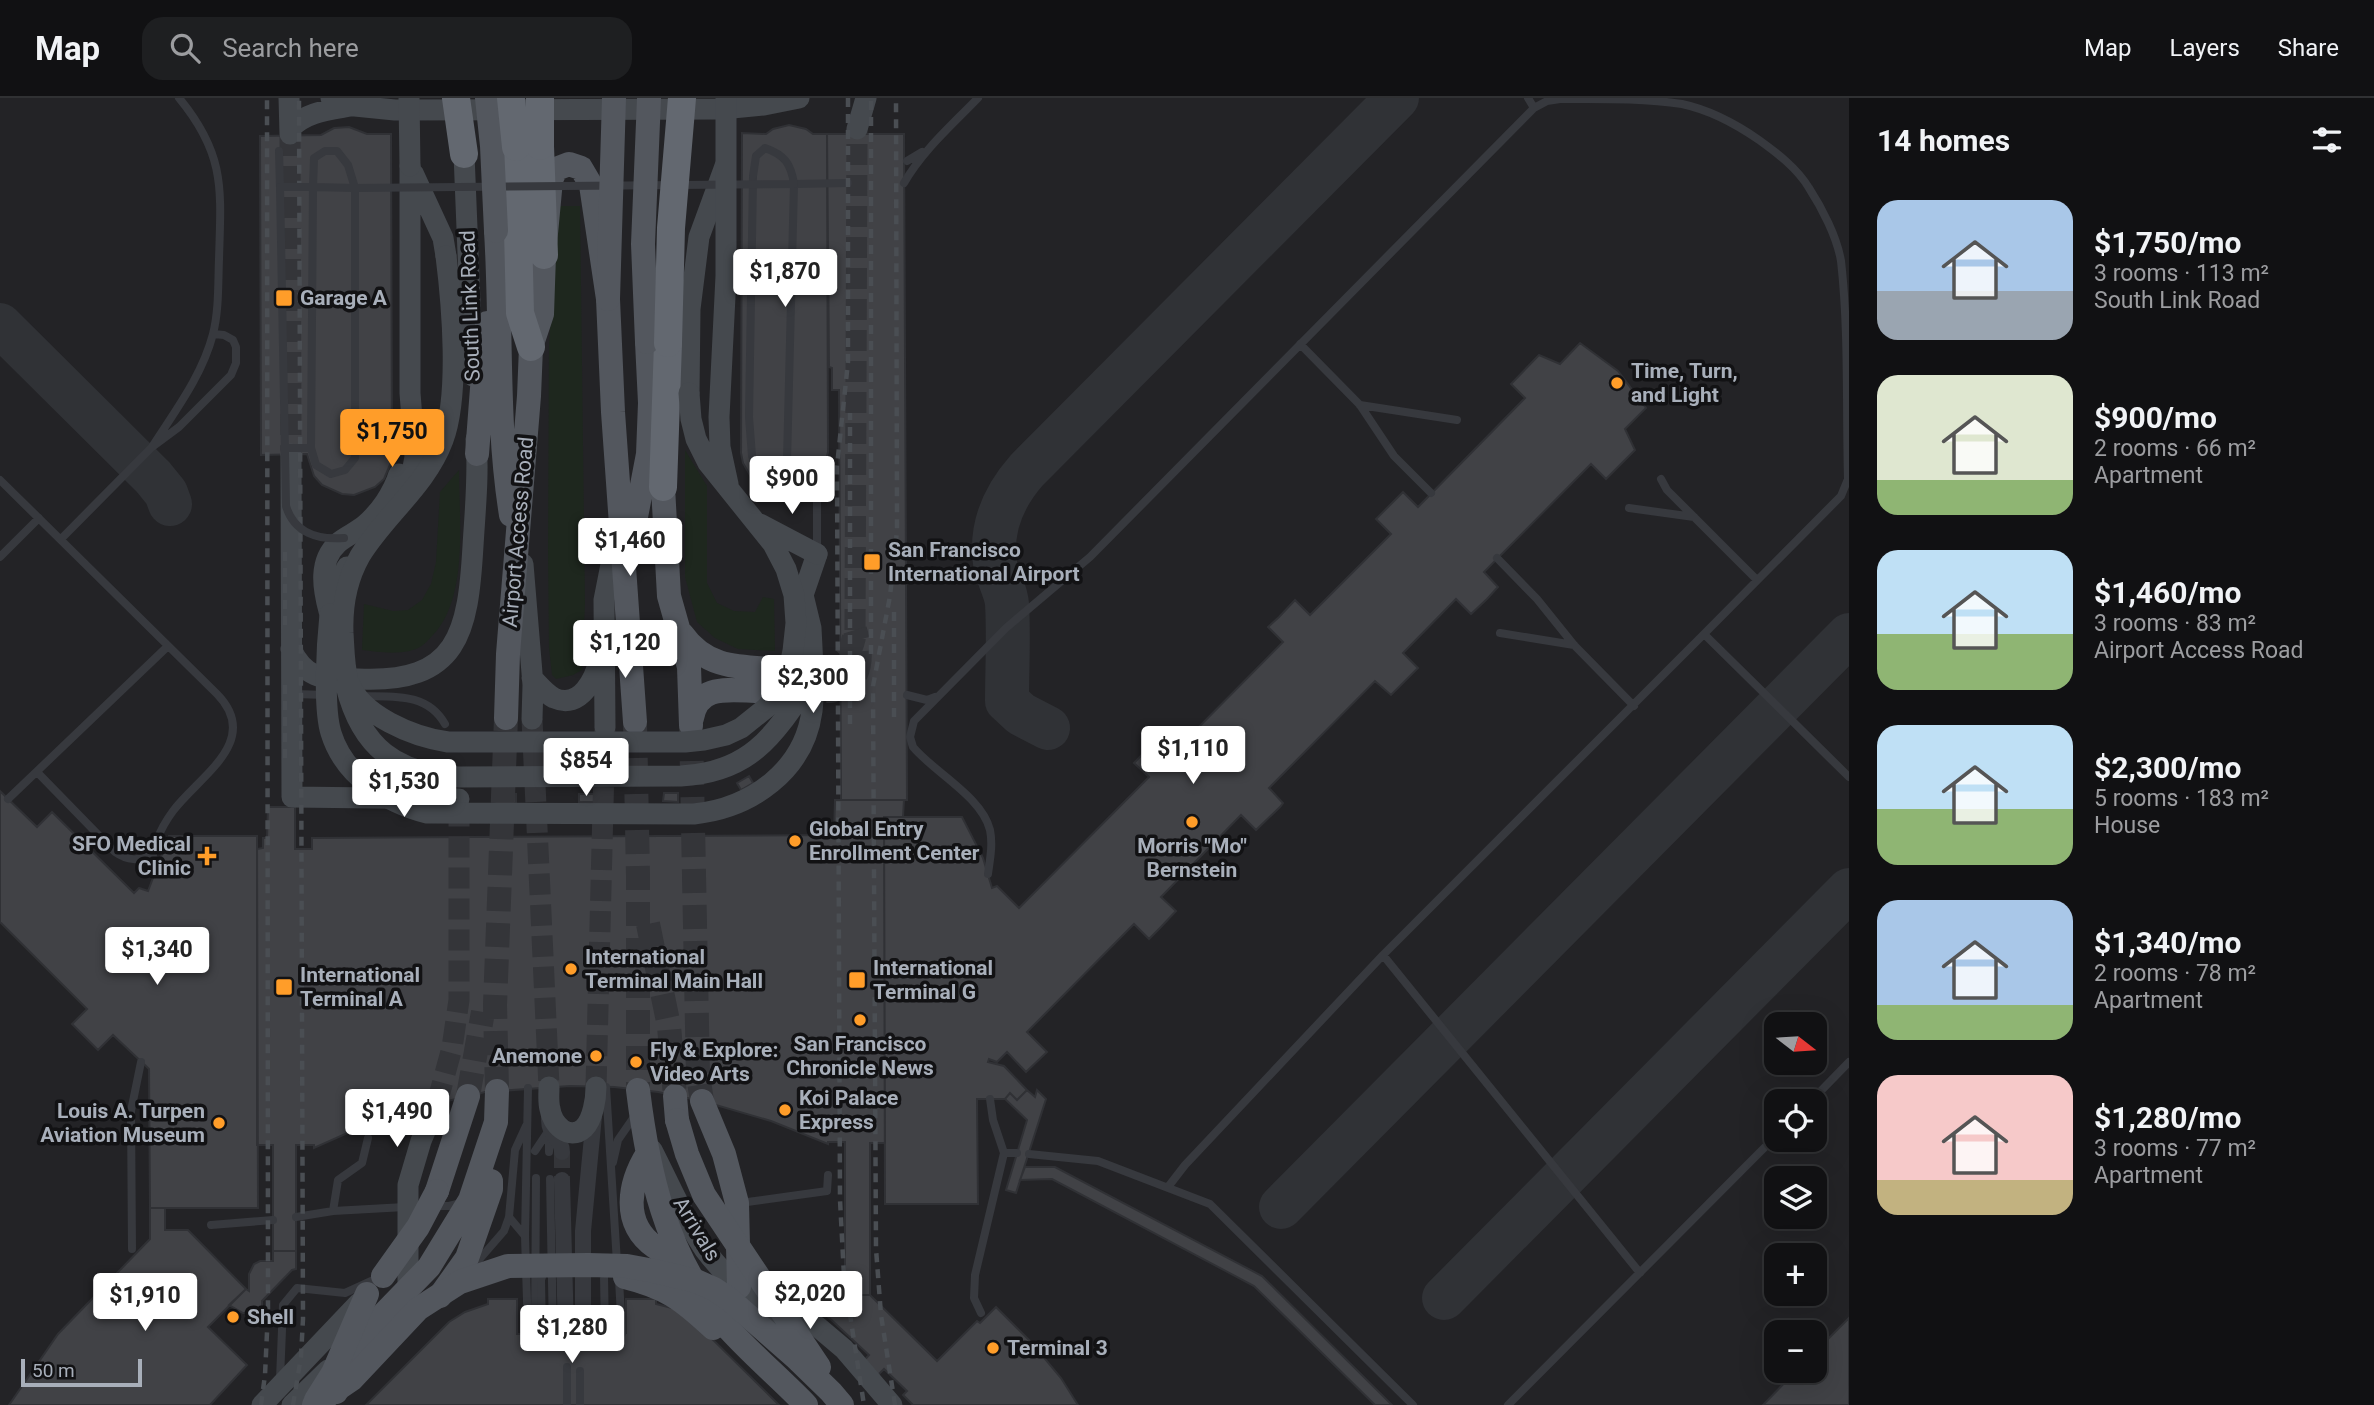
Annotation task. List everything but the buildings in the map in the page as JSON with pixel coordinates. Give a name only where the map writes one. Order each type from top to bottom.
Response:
[{"type":"highway","points":[[456,98],[464,154]]},
{"type":"highway","points":[[461,98],[464,154]]},
{"type":"highway","points":[[511,98],[528,146],[544,255]]},
{"type":"highway","points":[[526,98],[531,347]]},
{"type":"highway","points":[[528,146],[540,98]]},
{"type":"highway","points":[[663,487],[657,343],[671,228],[682,98]]},
{"type":"main road","points":[[477,454],[496,231],[487,98]]},
{"type":"main road","points":[[614,98],[608,299],[620,520],[635,722]]},
{"type":"main road","points":[[624,581],[648,454],[650,403],[657,343],[643,244],[649,98]]},
{"type":"main road","name":"Airport Access Road","points":[[506,718],[531,347],[542,314],[551,180],[555,169],[562,165],[575,165],[581,169],[591,185],[608,299]]},
{"type":"main road","points":[[487,315],[503,465],[517,550]]},
{"type":"main road","points":[[650,403],[663,487],[668,584],[674,617],[689,667],[691,725],[696,702],[706,694],[718,691],[761,691]]},
{"type":"main road","points":[[674,617],[686,640],[701,655],[733,666],[775,669]]},
{"type":"main road","points":[[329,1405],[367,1331],[429,1267],[470,1200],[496,1122],[497,1091]]},
{"type":"main road","points":[[675,1096],[677,1121],[704,1195],[845,1405]]},
{"type":"main road","name":"Arrivals","points":[[639,1100],[646,1144],[630,1203],[635,1223],[656,1248],[680,1259],[720,1319],[803,1402]]},
{"type":"main road","points":[[702,1101],[724,1154],[737,1203],[739,1287]]},
{"type":"main road","points":[[313,1405],[332,1373],[375,1285],[418,1227],[437,1191],[464,1107]]},
{"type":"main road","points":[[337,1405],[431,1310],[467,1258],[491,1189],[490,1145]]},
{"type":"main road","points":[[313,1405],[352,1379],[418,1309],[460,1282],[508,1266],[553,1265],[627,1266],[696,1281],[714,1289],[795,1357],[845,1405]]},
{"type":"main road","points":[[431,1310],[480,1283],[516,1276]]},
{"type":"main road","points":[[625,1277],[662,1288],[678,1297],[774,1387],[803,1402]]},
{"type":"street","points":[[286,138],[289,98]]},
{"type":"street","points":[[331,98],[355,106],[395,110],[722,109],[799,98]]},
{"type":"street","points":[[409,98],[410,393],[415,457],[410,483],[397,503],[353,540],[332,550],[324,572],[323,589],[330,614],[327,638],[332,737],[354,771],[378,793],[404,807],[427,813],[694,814],[737,805],[753,797],[780,775],[801,746],[812,711],[811,628],[803,595],[789,566],[747,516],[727,482],[720,447],[726,276],[726,98]]},
{"type":"street","points":[[850,98],[857,129],[866,98]]},
{"type":"street","points":[[286,138],[299,119],[314,113],[355,106]]},
{"type":"street","name":"South Link Road","points":[[464,154],[487,315]]},
{"type":"street","points":[[410,166],[443,237],[451,315],[452,406],[443,439],[433,460],[361,555],[350,579],[344,604],[343,628],[349,681],[360,698],[387,721],[420,737],[437,741],[685,742],[726,736],[766,708],[787,680],[796,623],[794,595],[786,569],[777,552],[708,463],[696,439],[691,419],[689,338],[692,281],[699,237],[726,163]]},
{"type":"street","points":[[293,451],[292,797],[460,799]]},
{"type":"street","points":[[291,649],[299,664],[309,673],[321,678],[380,680],[398,679],[432,666],[447,654],[458,639],[466,617],[477,454]]},
{"type":"street","points":[[747,516],[817,554],[803,595]]},
{"type":"street","points":[[520,520],[532,678],[532,719]]},
{"type":"street","points":[[604,727],[604,600],[620,520]]},
{"type":"street","points":[[353,540],[353,567],[344,626],[346,686],[356,719],[364,733],[389,757],[417,770],[444,776],[681,776],[715,772],[745,759],[765,743],[813,677]]},
{"type":"street","points":[[532,678],[553,698],[563,700],[582,694],[592,680],[599,662],[604,633]]},
{"type":"street","points":[[291,694],[321,678]]},
{"type":"street","points":[[538,1087],[549,1120],[562,1146],[555,1152]]},
{"type":"street","points":[[549,1120],[565,1132],[576,1133],[586,1127],[599,1091]]},
{"type":"street","points":[[583,1333],[583,1231],[599,1091]]},
{"type":"street","points":[[408,1288],[408,1185],[421,1141],[437,1103]]},
{"type":"street","name":"Arrivals","points":[[646,1144],[688,1223],[719,1267],[845,1405]]},
{"type":"street","points":[[556,1179],[559,1333]]},
{"type":"street","points":[[286,1396],[375,1285]]},
{"type":"street","points":[[770,1294],[837,1343],[892,1405]]},
{"type":"street","points":[[262,1405],[286,1396],[367,1331]]},
{"type":"lane","points":[[152,447],[190,390],[213,334],[218,301],[218,172],[200,127],[178,98]]},
{"type":"lane","points":[[904,183],[928,149],[978,98]]},
{"type":"lane","points":[[1528,98],[1534,108]]},
{"type":"lane","points":[[988,874],[992,847],[990,830],[984,815],[913,747],[910,737],[914,721],[1006,628],[1090,556],[1534,108],[1560,99],[1648,100],[1683,104],[1703,110],[1743,129],[1782,156],[1809,186],[1841,258],[1847,312],[1848,479],[1841,496],[1383,955],[1185,1165],[1168,1187]]},
{"type":"lane","points":[[286,138],[280,187],[293,451]]},
{"type":"lane","points":[[765,148],[781,154],[792,168],[794,184],[787,461],[772,475],[760,473],[751,456],[749,417],[757,156],[765,148]]},
{"type":"lane","points":[[907,161],[928,149]]},
{"type":"lane","points":[[293,451],[331,474],[345,470],[355,458],[355,188],[348,165],[337,151],[325,151],[314,158],[293,451],[284,497],[287,511],[297,526],[319,538],[353,540]]},
{"type":"lane","points":[[280,187],[754,186],[848,183]]},
{"type":"lane","points":[[61,540],[152,447],[180,427],[235,369],[236,347],[233,340],[224,335],[213,334]]},
{"type":"lane","points":[[1300,344],[1360,405],[1394,456],[1431,493]]},
{"type":"lane","points":[[1360,405],[1457,420]]},
{"type":"lane","points":[[1661,479],[1667,490],[1757,580]]},
{"type":"lane","points":[[0,480],[222,699],[229,711],[232,740],[223,757],[172,812],[157,837],[151,872]]},
{"type":"lane","points":[[817,481],[817,554]]},
{"type":"lane","points":[[1629,508],[1694,517]]},
{"type":"lane","points":[[0,557],[38,518]]},
{"type":"lane","points":[[1497,558],[1537,599],[1574,645],[1634,706]]},
{"type":"lane","points":[[1500,633],[1574,645]]},
{"type":"lane","points":[[1704,634],[1849,777]]},
{"type":"lane","points":[[8,799],[168,646]]},
{"type":"lane","points":[[291,694],[406,697],[429,704],[439,713],[445,724]]},
{"type":"lane","points":[[907,695],[927,700],[938,696]]},
{"type":"lane","points":[[37,772],[123,858],[133,860],[152,855]]},
{"type":"lane","points":[[1383,955],[1640,1273]]},
{"type":"lane","points":[[132,1249],[131,1111],[141,1062]]},
{"type":"lane","points":[[1823,1089],[1849,1062]]},
{"type":"lane","points":[[431,1310],[494,1246],[504,1231],[509,1217],[515,1150],[527,1124],[538,1087]]},
{"type":"lane","points":[[599,1091],[611,1168],[622,1333]]},
{"type":"lane","points":[[981,1313],[974,1298],[975,1275],[1004,1153],[993,1121],[990,1099]]},
{"type":"lane","points":[[611,1168],[618,1140],[639,1100]]},
{"type":"lane","points":[[535,1151],[549,1120]]},
{"type":"lane","points":[[527,1124],[526,1236],[535,1333]]},
{"type":"lane","points":[[332,1210],[338,1180],[362,1163],[368,1138]]},
{"type":"lane","points":[[1508,1405],[1764,1148]]},
{"type":"lane","points":[[1004,1153],[1017,1153]]},
{"type":"lane","points":[[1029,1154],[1098,1161],[1210,1204],[1413,1405]]},
{"type":"lane","points":[[737,1203],[827,1191],[828,1175]]},
{"type":"lane","points":[[535,1333],[536,1178]]},
{"type":"lane","points":[[296,1217],[332,1210],[449,1206],[470,1200]]},
{"type":"lane","points":[[509,1217],[526,1236]]},
{"type":"lane","points":[[211,1225],[273,1220]]},
{"type":"lane","points":[[535,1333],[542,1273],[553,1265]]},
{"type":"lane","points":[[588,1265],[596,1267],[604,1276],[606,1333]]},
{"type":"lane","points":[[286,1396],[283,1305],[297,1288],[345,1293],[375,1285]]},
{"type":"lane","points":[[567,1367],[567,1405]]},
{"type":"lane","points":[[580,1371],[580,1405]]},
{"type":"shaded area","name":"San Francisco International Airport","points":[[0,98],[1849,98],[1849,1405],[0,1405]]},
{"type":"shaded area","points":[[557,206],[580,206],[585,604],[582,670],[556,679],[552,675],[549,648],[548,550],[549,345]]},
{"type":"shaded area","points":[[685,450],[707,486],[707,583],[717,603],[734,611],[755,612],[763,597],[774,599],[775,651],[738,649],[715,638],[697,622],[685,577]]},
{"type":"shaded area","points":[[459,470],[460,534],[457,580],[444,620],[422,646],[413,650],[391,653],[362,650],[364,604],[393,611],[408,610],[422,600],[431,584],[436,562],[440,492]]},
{"type":"taxiway","points":[[1048,728],[1021,714],[1007,701],[1007,604],[996,568],[994,550],[997,525],[1005,501],[1027,470],[1397,98]]},
{"type":"taxiway","points":[[0,325],[153,477],[166,493],[170,504]]},
{"type":"taxiway","points":[[1281,1207],[1849,635]]},
{"type":"taxiway","points":[[1444,1298],[1849,890]]},
{"type":"tunnel","points":[[855,630],[857,129]]},
{"type":"tunnel","points":[[290,135],[291,454]]},
{"type":"tunnel","points":[[790,692],[831,691],[851,683],[858,670],[860,657],[855,630]]},
{"type":"tunnel","points":[[775,669],[815,670],[837,664],[845,657],[855,631]]},
{"type":"tunnel","points":[[497,1091],[495,1005],[506,718]]},
{"type":"tunnel","points":[[532,719],[549,1087]]},
{"type":"tunnel","points":[[635,722],[638,1090]]},
{"type":"tunnel","points":[[691,725],[698,1075],[702,1101]]},
{"type":"tunnel","points":[[596,1087],[605,727]]},
{"type":"tunnel","points":[[437,1103],[452,1048],[459,1000],[459,799]]},
{"type":"tunnel","points":[[648,924],[669,1026],[675,1096]]},
{"type":"tunnel","points":[[468,1096],[483,1012]]},
{"type":"tunnel","points":[[562,1152],[562,1180]]},
{"type":"railway","points":[[261,1405],[268,1311],[267,98]]},
{"type":"railway","points":[[293,1405],[301,1357],[303,1319],[299,98]]},
{"type":"railway","points":[[848,98],[848,362],[837,466],[840,1200],[844,1276],[864,1405]]},
{"type":"railway","points":[[871,98],[871,654]]},
{"type":"railway","points":[[895,1405],[881,1315],[876,1249],[873,686],[890,596],[897,531],[896,98]]},
{"type":"railway","points":[[850,413],[850,724]]},
{"type":"railway","points":[[285,552],[285,632]]},
{"type":"railway","points":[[894,612],[894,722]]},
{"type":"railway","points":[[285,685],[285,764]]},
{"type":"place","name":"Garage A","points":[[284,298]]},
{"type":"place","name":"Time, Turn, and Light","points":[[1617,383]]},
{"type":"place","name":"San Francisco International Airport","points":[[872,562]]},
{"type":"place","name":"Morris \"Mo\" Bernstein","points":[[1192,822]]},
{"type":"place","name":"Global Entry Enrollment Center","points":[[795,841]]},
{"type":"place","name":"SFO Medical Clinic","points":[[207,856]]},
{"type":"place","name":"International Terminal Main Hall","points":[[571,969]]},
{"type":"place","name":"International Terminal G","points":[[857,980]]},
{"type":"place","name":"International Terminal A","points":[[284,987]]},
{"type":"place","name":"San Francisco Chronicle News","points":[[860,1020]]},
{"type":"place","name":"Anemone","points":[[596,1056]]},
{"type":"place","name":"Fly & Explore: Video Arts","points":[[636,1062]]},
{"type":"place","name":"Koi Palace Express","points":[[785,1110]]},
{"type":"place","name":"Louis A. Turpen Aviation Museum","points":[[219,1123]]},
{"type":"place","name":"Shell","points":[[233,1317]]},
{"type":"place","name":"Terminal 3","points":[[993,1348]]}]
